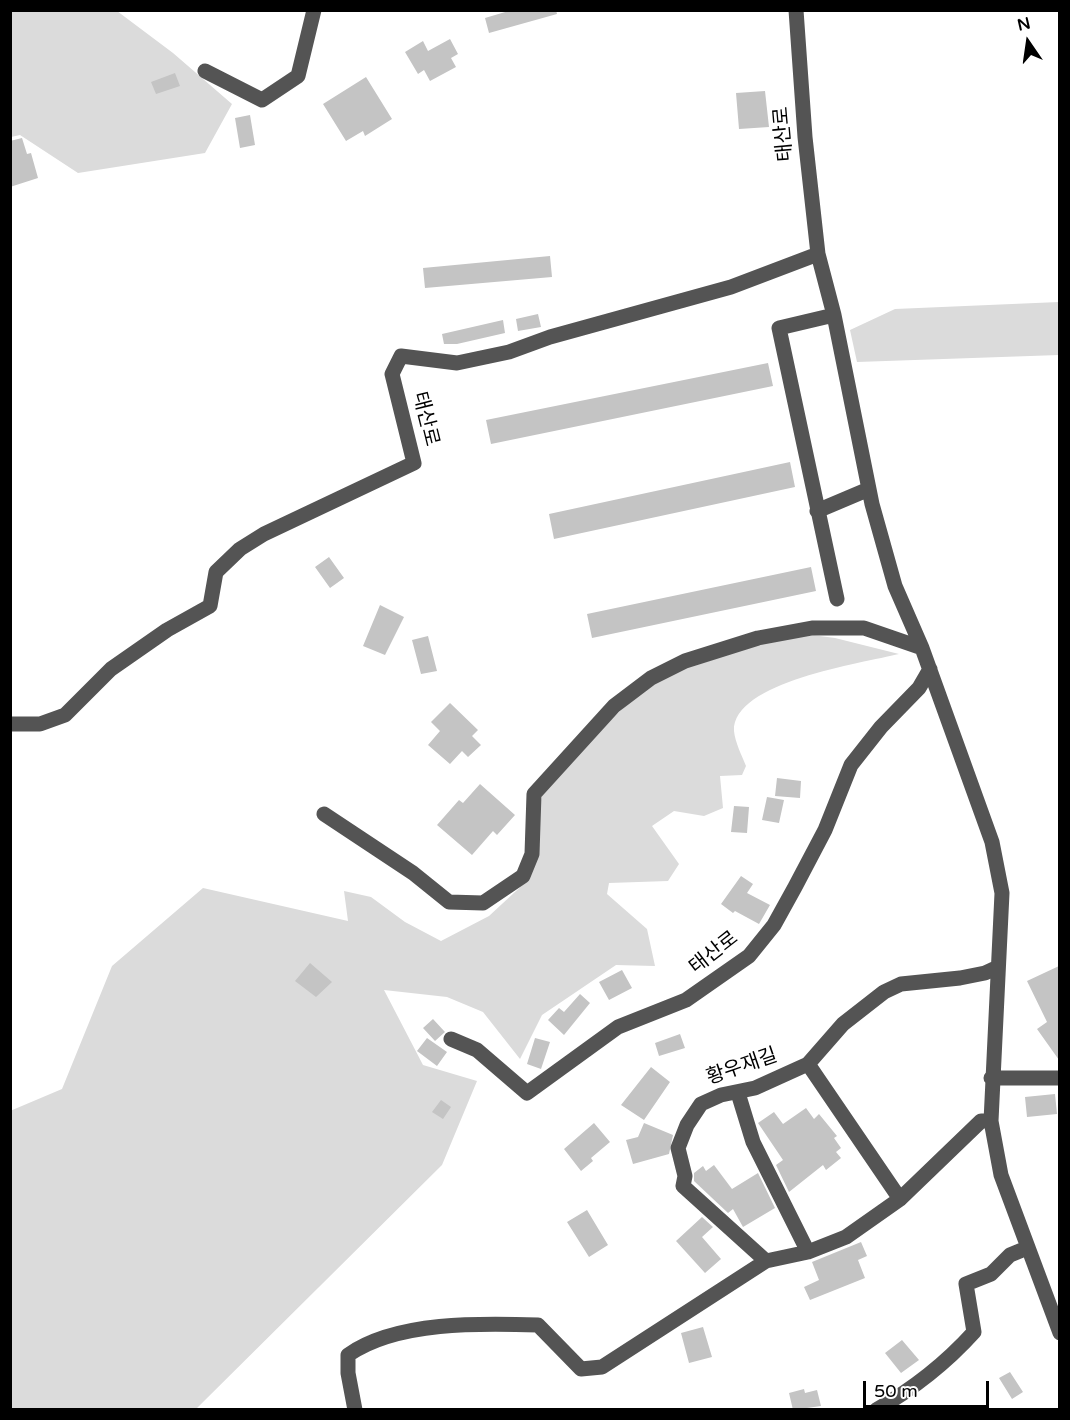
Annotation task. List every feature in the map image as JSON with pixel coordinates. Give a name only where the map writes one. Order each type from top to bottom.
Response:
[{"type":"street","points":[[205,71],[262,100],[298,76],[314,10]]},
{"type":"street","name":"태산로","points":[[796,10],[805,137],[818,254],[834,315],[869,489],[895,586],[930,669],[992,842],[1002,893],[990,1121],[1000,1175],[1059,1333]]},
{"type":"street","name":"태산로","points":[[10,724],[40,724],[65,715],[111,669],[167,630],[210,606],[216,572],[240,549],[264,534],[414,463],[392,374],[401,356],[458,363],[509,352],[550,337],[732,286],[818,254]]},
{"type":"street","points":[[834,315],[779,328],[837,599]]},
{"type":"street","points":[[817,511],[869,489]]},
{"type":"street","points":[[324,814],[413,873],[449,902],[483,903],[523,876],[532,854],[534,794],[614,706],[651,678],[685,661],[758,638],[812,628],[864,628],[922,648]]},
{"type":"street","name":"태산로","points":[[451,1039],[477,1050],[527,1093],[618,1027],[686,1000],[749,956],[774,925],[795,887],[825,830],[851,765],[881,727],[919,688],[930,669]]},
{"type":"street","name":"황우재길","points":[[766,1261],[683,1186],[685,1176],[678,1148],[687,1125],[700,1104],[721,1095],[738,1093],[786,1076],[808,1064],[843,1024],[884,992],[901,984],[960,978],[985,973],[998,967]]},
{"type":"street","points":[[808,1064],[900,1198]]},
{"type":"street","points":[[991,1078],[1059,1078]]},
{"type":"street","points":[[738,1093],[753,1142],[808,1252]]},
{"type":"street","points":[[356,1410],[348,1373],[348,1355],[362,1345],[418,1330],[481,1323],[538,1325],[581,1369],[602,1367],[766,1261],[808,1252],[846,1237],[900,1198],[981,1121],[990,1121]]},
{"type":"street","points":[[876,1410],[899,1397],[954,1354],[974,1332],[966,1284],[991,1274],[1010,1255],[1027,1248]]},
{"type":"shaded area","points":[[11,11],[117,11],[173,53],[232,104],[205,153],[78,173],[20,135],[11,137]]},
{"type":"shaded area","points":[[1059,302],[1059,355],[857,362],[850,330],[895,309]]},
{"type":"shaded area","points":[[812,635],[835,638],[899,654],[830,669],[776,687],[754,700],[739,714],[734,731],[746,766],[742,775],[720,776],[723,808],[704,816],[674,811],[652,826],[679,864],[668,881],[609,883],[607,894],[647,929],[655,966],[616,965],[542,1015],[520,1059],[483,1012],[447,997],[384,990],[423,1065],[477,1081],[442,1165],[196,1409],[11,1409],[10,1111],[62,1089],[112,966],[203,888],[348,921],[344,891],[371,897],[405,922],[441,941],[489,916],[529,879],[542,794],[612,718],[648,687],[686,668],[754,645]]},
{"type":"building","points":[[512,10],[556,10],[557,14],[489,33],[485,18]]},
{"type":"building","points":[[450,39],[458,54],[451,58],[456,67],[430,81],[424,70],[418,74],[405,52],[423,41],[428,51]]},
{"type":"building","points":[[175,73],[180,86],[156,94],[151,82]]},
{"type":"building","points":[[366,77],[392,119],[365,136],[363,131],[346,141],[323,104]]},
{"type":"building","points":[[765,91],[769,127],[739,129],[736,93]]},
{"type":"building","points":[[250,115],[255,145],[240,148],[235,118]]},
{"type":"building","points":[[22,138],[27,154],[31,153],[38,178],[10,187],[10,141]]},
{"type":"building","points":[[550,256],[552,277],[425,288],[423,268]]},
{"type":"building","points":[[538,314],[541,327],[518,331],[516,319]]},
{"type":"building","points":[[503,320],[505,333],[457,344],[444,344],[442,334]]},
{"type":"building","points":[[768,363],[773,386],[491,444],[486,420]]},
{"type":"building","points":[[790,462],[795,487],[554,539],[549,514]]},
{"type":"building","points":[[329,557],[344,578],[330,588],[315,567]]},
{"type":"building","points":[[811,567],[816,591],[592,638],[587,614]]},
{"type":"building","points":[[380,605],[404,617],[385,655],[363,646]]},
{"type":"building","points":[[428,636],[437,671],[421,674],[412,640]]},
{"type":"building","points":[[450,703],[478,730],[472,736],[481,745],[468,757],[462,751],[450,764],[428,745],[440,731],[431,722]]},
{"type":"building","points":[[777,778],[801,781],[800,798],[775,796]]},
{"type":"building","points":[[480,784],[515,815],[497,835],[493,831],[472,855],[437,825],[459,800],[463,803]]},
{"type":"building","points":[[767,797],[784,800],[779,823],[762,820]]},
{"type":"building","points":[[734,806],[749,807],[747,833],[731,832]]},
{"type":"building","points":[[741,876],[753,884],[747,893],[770,905],[759,924],[735,911],[733,913],[721,904]]},
{"type":"building","points":[[310,963],[332,982],[316,997],[295,981]]},
{"type":"building","points":[[1059,966],[1059,1060],[1037,1029],[1047,1022],[1027,981]]},
{"type":"building","points":[[622,970],[632,988],[609,1000],[599,982]]},
{"type":"building","points":[[580,994],[590,1003],[564,1035],[548,1020],[559,1008],[564,1012]]},
{"type":"building","points":[[433,1019],[445,1032],[435,1041],[423,1028]]},
{"type":"building","points":[[680,1034],[685,1048],[659,1056],[655,1043]]},
{"type":"building","points":[[427,1038],[447,1052],[437,1066],[417,1051]]},
{"type":"building","points":[[535,1038],[550,1042],[541,1069],[527,1064]]},
{"type":"building","points":[[651,1067],[670,1082],[644,1120],[621,1105]]},
{"type":"building","points":[[1055,1094],[1057,1114],[1027,1117],[1025,1097]]},
{"type":"building","points":[[441,1100],[451,1107],[443,1119],[432,1112]]},
{"type":"building","points":[[806,1108],[814,1119],[819,1114],[837,1136],[834,1138],[841,1148],[836,1152],[841,1158],[826,1170],[823,1165],[789,1192],[776,1165],[783,1160],[758,1123],[774,1112],[783,1124]]},
{"type":"building","points":[[594,1123],[610,1142],[591,1158],[593,1161],[581,1171],[564,1149]]},
{"type":"building","points":[[644,1123],[673,1135],[669,1154],[633,1164],[626,1140],[638,1137]]},
{"type":"building","points":[[714,1165],[732,1189],[758,1173],[775,1208],[743,1227],[733,1209],[728,1213],[694,1181],[694,1173],[703,1166],[706,1171]]},
{"type":"building","points":[[587,1210],[608,1245],[589,1257],[567,1222]]},
{"type":"building","points":[[702,1217],[713,1227],[702,1237],[721,1259],[705,1273],[676,1241]]},
{"type":"building","points":[[861,1242],[867,1256],[858,1260],[865,1278],[810,1300],[804,1287],[819,1280],[812,1262]]},
{"type":"building","points":[[703,1327],[712,1357],[689,1363],[681,1333]]},
{"type":"building","points":[[902,1340],[919,1360],[901,1373],[885,1353]]},
{"type":"building","points":[[1010,1372],[1023,1392],[1012,1399],[999,1378]]},
{"type":"building","points":[[804,1389],[805,1393],[817,1390],[821,1406],[793,1410],[789,1393]]}]
